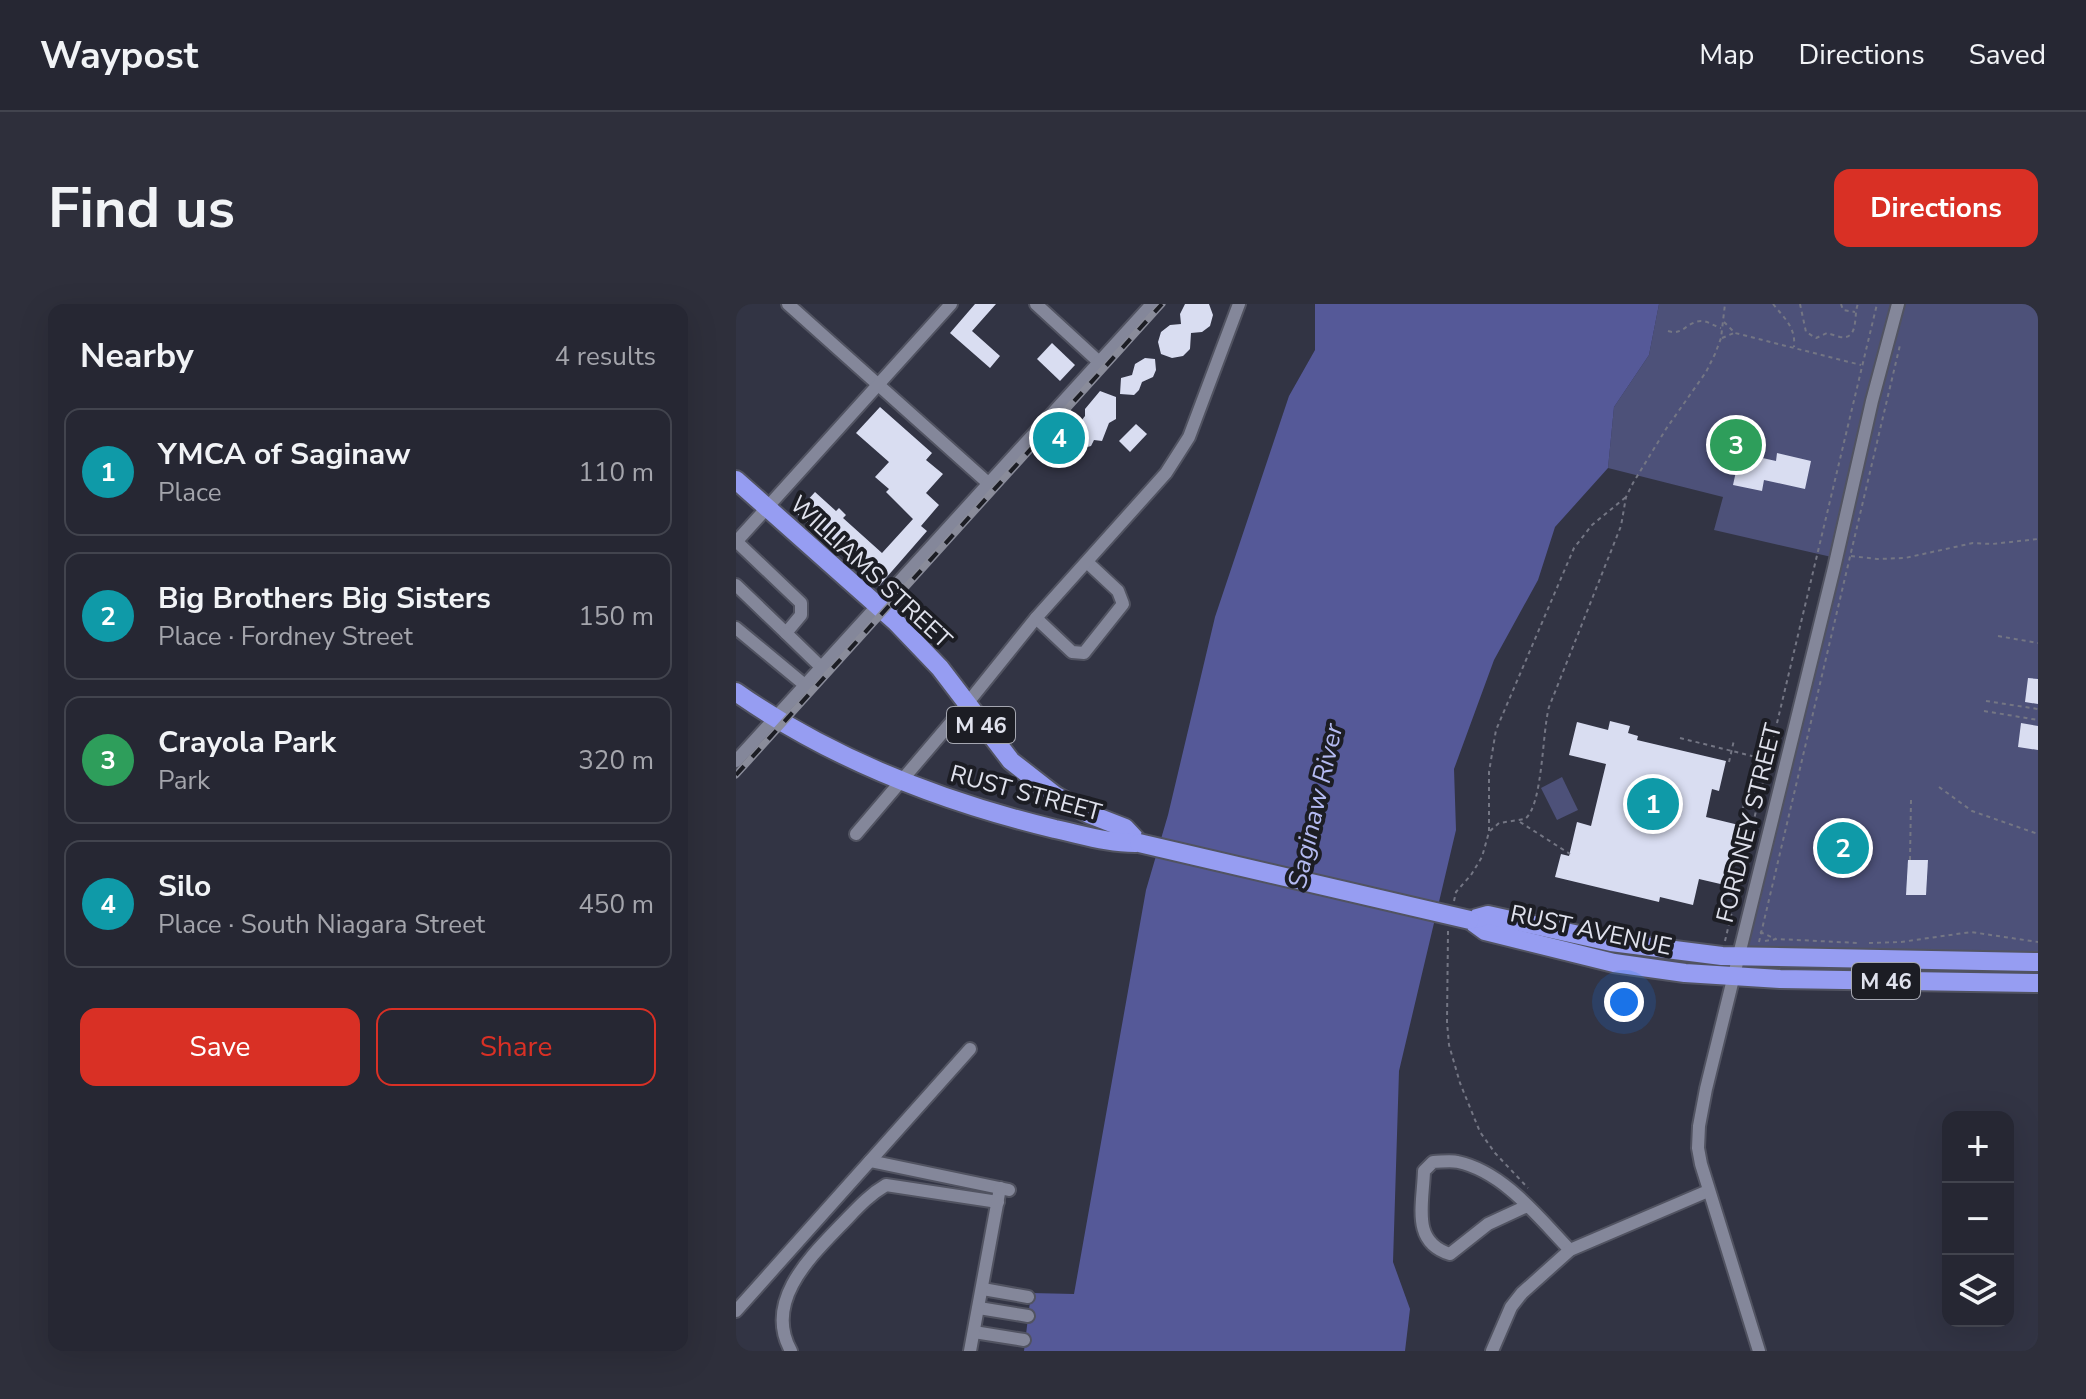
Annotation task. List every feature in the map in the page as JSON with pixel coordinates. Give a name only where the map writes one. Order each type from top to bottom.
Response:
[{"type":"highway","name":"WILLIAMS STREET","points":[[736,480],[878,605],[940,668],[1011,761],[1072,805],[1125,828],[1139,843]]},
{"type":"highway","name":"M 46","points":[[736,692],[776,719],[830,748],[902,780]]},
{"type":"highway","name":"RUST STREET","points":[[902,780],[977,808],[1021,820],[1122,844],[1139,843]]},
{"type":"highway","name":"M 46","points":[[1139,843],[1470,920]]},
{"type":"highway","name":"RUST AVENUE","points":[[1470,920],[1488,915],[1611,942],[1731,951],[2038,962]]},
{"type":"highway","name":"RUST AVENUE","points":[[1470,920],[1485,931],[1614,963],[1685,973],[1733,977],[2038,983]]},
{"type":"street","points":[[788,304],[988,483]]},
{"type":"street","points":[[786,633],[801,615],[801,603],[736,542],[951,304]]},
{"type":"street","points":[[1036,304],[1098,361]]},
{"type":"street","points":[[736,761],[1152,304]]},
{"type":"street","points":[[856,834],[1036,618],[1166,473],[1181,452],[1239,304]]},
{"type":"street","name":"FORDNEY STREET","points":[[1759,1351],[1708,1191],[1698,1148],[1699,1126],[1733,977],[1731,951],[1898,304]]},
{"type":"street","points":[[1036,618],[1072,652],[1084,653],[1123,604],[1118,591],[1087,562]]},
{"type":"street","points":[[736,585],[822,668]]},
{"type":"street","points":[[736,628],[806,686]]},
{"type":"street","points":[[795,676],[811,657]]},
{"type":"street","points":[[736,1311],[970,1049]]},
{"type":"street","points":[[870,1161],[1005,1189],[998,1202],[970,1351]]},
{"type":"street","points":[[1527,1206],[1488,1224],[1450,1254],[1436,1250],[1428,1244],[1422,1230],[1424,1171],[1433,1162],[1458,1162],[1495,1178],[1527,1206],[1570,1250]]},
{"type":"street","points":[[791,1351],[784,1338],[782,1316],[787,1296],[804,1264],[871,1193],[886,1185],[998,1202]]},
{"type":"street","points":[[1492,1351],[1511,1307],[1522,1293],[1570,1250],[1708,1191]]},
{"type":"street","points":[[983,1289],[1028,1297]]},
{"type":"street","points":[[979,1308],[1028,1316]]},
{"type":"street","points":[[974,1332],[1024,1340]]},
{"type":"path","points":[[1453,908],[1456,892],[1482,857],[1489,832],[1489,772],[1496,730],[1574,548],[1592,525],[1626,497],[1666,429],[1706,372],[1721,338],[1725,304]]},
{"type":"path","points":[[1773,304],[1790,324],[1795,336],[1794,348]]},
{"type":"path","points":[[1800,304],[1806,332],[1816,338],[1827,333],[1840,337],[1851,334],[1856,324],[1858,304]]},
{"type":"path","points":[[1841,304],[1843,310],[1855,312]]},
{"type":"path","points":[[1731,951],[1770,760],[1877,304]]},
{"type":"path","points":[[1723,320],[1735,333],[1862,365]]},
{"type":"path","points":[[1668,331],[1684,331],[1698,321],[1722,328]]},
{"type":"path","points":[[1790,324],[1794,321]]},
{"type":"path","points":[[1721,338],[1735,333]]},
{"type":"path","points":[[1901,343],[1758,941],[1901,942],[1971,932],[2038,942]]},
{"type":"path","points":[[1489,832],[1499,823],[1519,821],[1530,815],[1534,806],[1538,793],[1543,727],[1621,526],[1626,497]]},
{"type":"path","points":[[1851,556],[1905,558],[1973,543],[2038,539]]},
{"type":"path","points":[[1998,636],[2038,643]]},
{"type":"path","points":[[1984,711],[2037,720],[2038,709],[1986,701]]},
{"type":"path","points":[[2015,716],[2016,705]]},
{"type":"path","points":[[1680,738],[1770,760]]},
{"type":"path","points":[[1729,762],[1734,740]]},
{"type":"path","points":[[1939,787],[1972,811],[2038,834]]},
{"type":"path","points":[[1739,825],[1746,796]]},
{"type":"path","points":[[1910,860],[1911,800]]},
{"type":"path","points":[[1519,821],[1570,854]]},
{"type":"path","points":[[1449,923],[1446,939],[1449,1045],[1480,1132],[1533,1194],[1527,1206]]},
{"type":"path","points":[[1760,932],[1777,939]]},
{"type":"shaded area","points":[[1659,304],[2038,304],[2038,962],[1738,956],[1836,558],[1714,530],[1723,497],[1608,468],[1614,407],[1649,355]]},
{"type":"shaded area","points":[[1562,777],[1578,810],[1557,820],[1541,788]]},
{"type":"water","name":"Saginaw River","points":[[1315,304],[1659,304],[1649,355],[1614,407],[1608,468],[1555,527],[1538,580],[1494,660],[1454,769],[1456,830],[1399,1071],[1393,1262],[1410,1309],[1405,1351],[1024,1351],[1031,1293],[1074,1294],[1146,890],[1168,815],[1215,617],[1289,396],[1315,350]]},
{"type":"building","points":[[975,304],[996,304],[972,331],[1000,356],[990,368],[950,333]]},
{"type":"building","points":[[1185,304],[1209,304],[1213,315],[1210,326],[1202,332],[1191,333],[1190,349],[1183,356],[1172,358],[1161,354],[1158,342],[1161,332],[1170,325],[1181,324],[1180,314]]},
{"type":"building","points":[[1052,343],[1075,365],[1060,381],[1037,359]]},
{"type":"building","points":[[1145,358],[1155,359],[1153,377],[1142,382],[1134,395],[1120,394],[1121,378],[1132,375],[1135,364]]},
{"type":"building","points":[[1100,391],[1116,397],[1116,419],[1109,423],[1102,441],[1094,440],[1091,446],[1069,452],[1066,443],[1056,442],[1053,436],[1070,435]]},
{"type":"building","points":[[880,407],[932,453],[926,460],[943,474],[926,493],[939,505],[921,526],[927,531],[879,586],[796,513],[815,492],[836,511],[839,508],[846,515],[843,518],[882,553],[913,519],[875,477],[889,462],[856,433]]},
{"type":"building","points":[[1136,424],[1147,434],[1130,452],[1119,441]]},
{"type":"building","points":[[1740,453],[1776,461],[1777,453],[1811,461],[1805,489],[1764,480],[1762,491],[1733,485]]},
{"type":"building","points":[[2028,678],[2038,679],[2038,704],[2025,702]]},
{"type":"building","points":[[1610,721],[1630,726],[1628,733],[1638,736],[1637,740],[1726,761],[1719,791],[1712,789],[1706,817],[1743,826],[1729,886],[1699,879],[1693,905],[1660,897],[1659,902],[1555,877],[1561,854],[1569,856],[1577,822],[1591,826],[1606,764],[1569,755],[1577,722],[1608,730]]},
{"type":"building","points":[[2021,723],[2038,726],[2038,750],[2018,747]]},
{"type":"building","points":[[1819,842],[1861,842],[1872,853],[1862,862],[1819,862]]},
{"type":"building","points":[[1908,860],[1928,860],[1926,895],[1906,895]]},
{"type":"railway","points":[[736,775],[1162,304]]},
{"type":"place","name":"Silo","points":[[1059,438]]},
{"type":"place","name":"Crayola Park","points":[[1736,445]]},
{"type":"place","name":"YMCA of Saginaw","points":[[1653,804]]},
{"type":"place","name":"Big Brothers Big Sisters","points":[[1843,848]]}]
